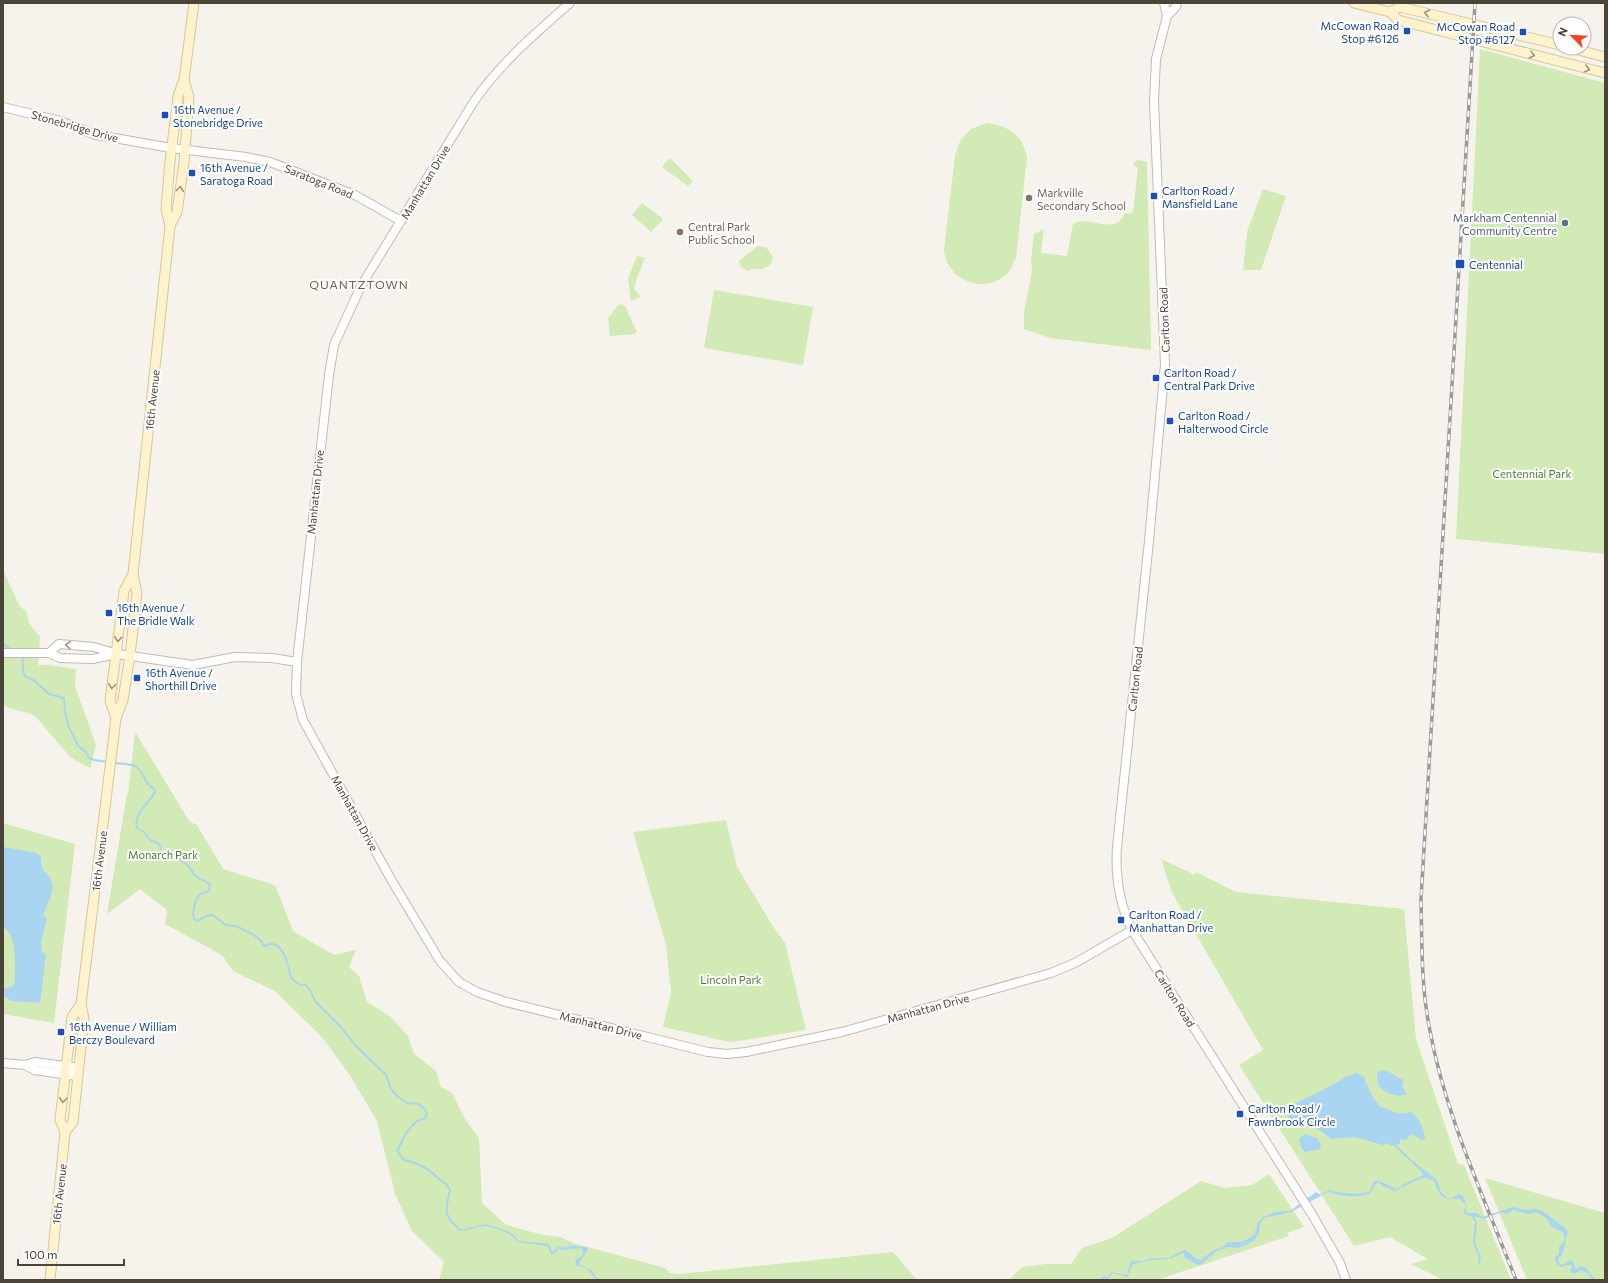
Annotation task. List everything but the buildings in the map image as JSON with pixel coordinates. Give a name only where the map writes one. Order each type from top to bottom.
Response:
[{"type":"main road","name":"16th Avenue","points":[[65,1132],[73,1122],[84,1019],[81,1004],[116,718],[123,700],[130,655],[137,593],[133,574],[170,226],[166,209],[171,148],[178,96],[184,80],[194,3]]},
{"type":"main road","points":[[1354,3],[1390,12],[1398,20],[1605,74]]},
{"type":"main road","points":[[1390,12],[1400,7],[1552,43]]},
{"type":"main road","points":[[1592,54],[1605,57]]},
{"type":"main road","points":[[1570,64],[1581,56]]},
{"type":"main road","name":"16th Avenue","points":[[170,226],[177,212],[189,97],[184,80]]},
{"type":"main road","name":"16th Avenue","points":[[116,718],[110,702],[124,591],[133,574]]},
{"type":"main road","name":"16th Avenue","points":[[50,1280],[65,1132],[60,1120],[72,1017],[81,1004]]},
{"type":"street","name":"Manhattan Drive","points":[[570,3],[514,55],[485,86],[451,137],[361,286],[334,345],[322,429],[297,662],[296,694],[303,720],[392,881],[440,961],[459,982],[477,992],[506,1002],[708,1052],[727,1054],[746,1052],[842,1032],[1052,974],[1077,962],[1132,930]]},
{"type":"street","name":"Carlton Road","points":[[1164,3],[1167,16],[1156,59],[1154,101],[1165,364],[1149,541],[1116,862],[1120,899],[1132,930],[1306,1206],[1340,1263],[1346,1280]]},
{"type":"street","name":"Carlton Road","points":[[1167,16],[1176,7],[1177,3]]},
{"type":"street","name":"Stonebridge Drive","points":[[3,107],[60,121],[102,136],[184,149]]},
{"type":"street","name":"Saratoga Road","points":[[184,149],[246,157],[270,162],[355,195],[401,221]]},
{"type":"street","points":[[49,653],[59,644],[94,647],[117,654],[193,665],[235,657],[272,658],[297,662]]},
{"type":"street","points":[[3,653],[49,653],[60,658],[93,659],[117,654]]},
{"type":"street","points":[[3,1063],[26,1065],[35,1062],[78,1072]]},
{"type":"green space","name":"Centennial Park","points":[[1480,49],[1605,83],[1605,554],[1456,539]]},
{"type":"green space","points":[[987,123],[1013,132],[1022,142],[1027,157],[1016,258],[1011,269],[1004,276],[987,284],[978,284],[969,282],[953,272],[946,261],[944,249],[955,156],[960,141],[971,129]]},
{"type":"green space","points":[[670,158],[693,181],[688,186],[662,167]]},
{"type":"green space","points":[[1137,160],[1147,162],[1151,350],[1050,338],[1024,329],[1024,313],[1032,271],[1031,260],[1034,234],[1044,229],[1041,253],[1067,256],[1073,224],[1079,221],[1086,221],[1108,225],[1114,224],[1120,220],[1125,213],[1129,214],[1133,212],[1138,167],[1133,166]]},
{"type":"green space","points":[[1263,189],[1286,196],[1261,270],[1243,270],[1247,232]]},
{"type":"green space","points":[[642,203],[663,219],[651,232],[632,215]]},
{"type":"green space","points":[[758,246],[766,247],[773,257],[771,264],[763,269],[751,269],[748,271],[741,267],[739,261]]},
{"type":"green space","points":[[637,256],[645,258],[634,289],[641,297],[631,301],[628,278]]},
{"type":"green space","points":[[714,290],[813,307],[803,365],[704,348]]},
{"type":"green space","points":[[619,304],[625,306],[637,332],[634,334],[610,336],[608,318]]},
{"type":"green space","points":[[3,570],[19,605],[27,613],[29,623],[40,637],[38,665],[50,665],[76,669],[75,686],[96,745],[90,768],[70,757],[36,717],[31,714],[6,707],[3,704]]},
{"type":"green space","name":"Monarch Park","points":[[135,732],[190,822],[197,825],[223,869],[275,885],[293,931],[334,955],[356,950],[349,967],[359,976],[367,1002],[391,1017],[408,1036],[414,1054],[436,1071],[441,1087],[452,1093],[465,1119],[479,1138],[482,1203],[506,1225],[543,1235],[561,1237],[573,1243],[665,1268],[670,1273],[679,1274],[893,1252],[917,1280],[439,1280],[444,1262],[412,1231],[395,1194],[377,1121],[351,1077],[322,1037],[275,991],[233,971],[222,955],[165,924],[167,910],[140,889],[107,914],[128,794]]},
{"type":"green space","name":"Lincoln Park","points":[[726,820],[737,867],[772,925],[785,943],[806,1030],[730,1042],[663,1027],[671,992],[666,945],[633,832]]},
{"type":"green space","points":[[3,823],[75,844],[54,1023],[3,1014]]},
{"type":"green space","points":[[1161,859],[1195,875],[1196,872],[1236,892],[1404,909],[1416,1039],[1458,1164],[1464,1165],[1511,1280],[1443,1280],[1411,1264],[1428,1259],[1390,1237],[1354,1246],[1239,1065],[1263,1050],[1172,893]]},
{"type":"green space","points":[[1269,1174],[1304,1227],[1287,1233],[1289,1236],[1157,1280],[1009,1280],[1022,1267],[1046,1264],[1071,1264],[1082,1248],[1112,1238],[1201,1181],[1225,1188],[1252,1185]]},
{"type":"green space","points":[[1485,1178],[1605,1213],[1605,1280],[1527,1280]]},
{"type":"water","points":[[3,847],[37,853],[41,857],[42,867],[50,878],[53,886],[43,916],[47,918],[41,941],[42,952],[46,954],[40,1003],[12,1001],[3,996],[3,989],[12,987],[15,982],[15,952],[11,937],[3,927]]},
{"type":"water","points":[[1385,1070],[1404,1080],[1402,1086],[1407,1094],[1391,1094],[1380,1087],[1377,1074],[1379,1071]]},
{"type":"water","points":[[1357,1073],[1364,1077],[1371,1094],[1380,1107],[1398,1113],[1411,1112],[1423,1128],[1425,1139],[1422,1140],[1412,1134],[1405,1140],[1400,1139],[1400,1144],[1396,1145],[1414,1162],[1437,1180],[1441,1192],[1447,1198],[1451,1199],[1449,1199],[1443,1197],[1438,1191],[1435,1182],[1426,1177],[1395,1191],[1384,1187],[1378,1182],[1368,1194],[1359,1196],[1348,1196],[1328,1192],[1291,1212],[1264,1218],[1260,1223],[1259,1233],[1254,1241],[1239,1248],[1228,1247],[1217,1251],[1200,1265],[1185,1258],[1184,1253],[1168,1259],[1151,1260],[1133,1264],[1127,1277],[1113,1273],[1109,1278],[1100,1280],[1103,1276],[1108,1277],[1111,1272],[1127,1275],[1131,1261],[1143,1261],[1151,1258],[1168,1258],[1184,1250],[1201,1260],[1212,1251],[1222,1247],[1228,1242],[1241,1242],[1250,1238],[1254,1235],[1258,1222],[1263,1217],[1275,1212],[1290,1211],[1316,1192],[1321,1195],[1329,1190],[1350,1194],[1365,1193],[1370,1191],[1374,1181],[1382,1182],[1397,1189],[1423,1175],[1423,1173],[1394,1146],[1388,1143],[1383,1145],[1355,1137],[1332,1139],[1313,1126],[1302,1126],[1295,1128],[1289,1121],[1288,1111],[1296,1103],[1348,1076]]},
{"type":"water","points":[[1305,1134],[1318,1139],[1321,1146],[1320,1149],[1305,1152],[1302,1149],[1299,1139]]},
{"type":"water","points":[[1459,1194],[1462,1195],[1466,1206],[1459,1198],[1451,1199]]},
{"type":"water","points":[[1466,1206],[1466,1213],[1477,1213],[1482,1217],[1514,1207],[1526,1210],[1538,1209],[1544,1212],[1568,1232],[1562,1255],[1558,1258],[1559,1263],[1562,1265],[1570,1260],[1573,1262],[1576,1269],[1581,1266],[1586,1268],[1596,1280],[1593,1280],[1586,1272],[1581,1270],[1575,1274],[1570,1271],[1572,1268],[1571,1265],[1562,1267],[1557,1265],[1554,1258],[1559,1254],[1559,1247],[1565,1240],[1564,1235],[1562,1232],[1552,1227],[1547,1219],[1537,1212],[1529,1214],[1513,1210],[1507,1214],[1502,1212],[1484,1219],[1463,1213]]},
{"type":"water","points":[[486,1224],[513,1234],[518,1241],[548,1244],[551,1247],[552,1252],[558,1247],[577,1246],[588,1248],[579,1264],[591,1270],[599,1280],[597,1280],[586,1268],[575,1265],[576,1260],[583,1255],[582,1248],[564,1250],[558,1248],[556,1252],[551,1255],[548,1246],[517,1242],[512,1236],[493,1228],[485,1226],[460,1230]]},
{"type":"waterway","points":[[3,644],[9,648]]},
{"type":"waterway","points":[[23,658],[23,671],[25,676],[35,681],[49,694],[64,698],[68,725],[78,746],[85,751],[89,758],[108,762]]},
{"type":"waterway","points":[[114,763],[128,764],[136,767],[139,769],[148,784],[154,789],[155,792],[137,818],[137,828],[144,832],[150,840],[160,844],[161,854],[166,856],[171,853],[176,854],[190,868],[193,874],[210,885],[209,891],[199,895],[195,903],[194,919],[198,921],[206,916],[213,915],[226,925],[236,926],[254,935],[262,942],[263,946],[273,944],[281,949],[286,958],[291,978],[300,985],[305,985],[309,988],[315,1001],[341,1027],[355,1045],[386,1075],[391,1089],[398,1097],[407,1103],[418,1104],[425,1109],[427,1114],[425,1118],[417,1121],[406,1133],[397,1151],[404,1160],[419,1164],[426,1168],[450,1190],[446,1208],[448,1216],[454,1225],[460,1230]]},
{"type":"waterway","points":[[1472,1215],[1476,1222],[1474,1242],[1480,1258],[1479,1263]]},
{"type":"railway","points":[[1475,3],[1421,899],[1423,982],[1430,1031],[1446,1095],[1467,1158],[1516,1280]]},
{"type":"place","name":"McCowan Road Stop #6126","points":[[1407,31]]},
{"type":"place","name":"McCowan Road Stop #6127","points":[[1523,32]]},
{"type":"place","name":"16th Avenue / Stonebridge Drive","points":[[165,115]]},
{"type":"place","name":"16th Avenue / Saratoga Road","points":[[192,173]]},
{"type":"place","name":"Carlton Road / Mansfield Lane","points":[[1154,196]]},
{"type":"place","name":"Markville Secondary School","points":[[1029,198]]},
{"type":"place","name":"Markham Centennial Community Centre","points":[[1565,223]]},
{"type":"place","name":"Central Park Public School","points":[[680,232]]},
{"type":"place","name":"Centennial","points":[[1460,264]]},
{"type":"place","name":"Carlton Road / Central Park Drive","points":[[1156,378]]},
{"type":"place","name":"Carlton Road / Halterwood Circle","points":[[1170,421]]},
{"type":"place","name":"16th Avenue / The Bridle Walk","points":[[109,613]]},
{"type":"place","name":"16th Avenue / Shorthill Drive","points":[[137,678]]},
{"type":"place","name":"Carlton Road / Manhattan Drive","points":[[1121,920]]},
{"type":"place","name":"16th Avenue / William Berczy Boulevard","points":[[61,1032]]},
{"type":"place","name":"Carlton Road / Fawnbrook Circle","points":[[1240,1114]]},
{"type":"district","name":"QUANTZTOWN","points":[[359,284]]}]
